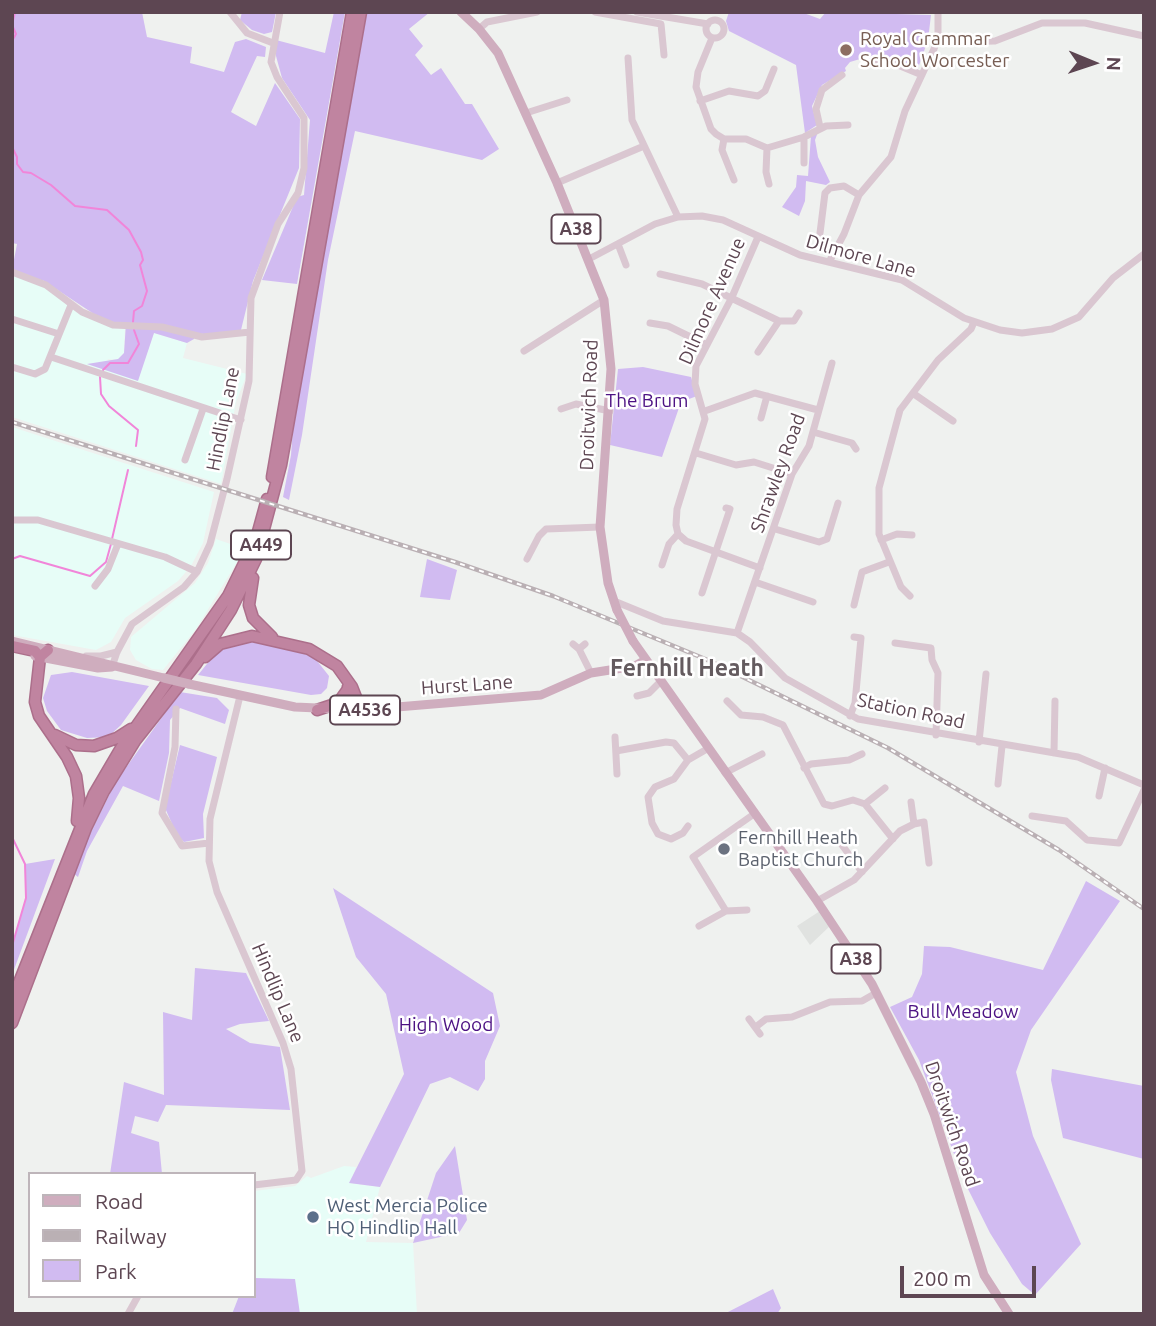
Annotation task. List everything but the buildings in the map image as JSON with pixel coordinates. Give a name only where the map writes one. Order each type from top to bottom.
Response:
[{"type":"highway","name":"A449","points":[[12,1000],[74,839],[100,783],[229,596],[256,539],[276,458],[352,12]]},
{"type":"highway","name":"A449","points":[[12,1023],[86,828],[104,791],[135,741],[196,664],[231,610],[256,559],[281,465],[361,12]]},
{"type":"highway","points":[[256,559],[249,605],[253,618],[275,639]]},
{"type":"highway","points":[[196,664],[220,644],[233,639],[252,636],[275,639],[326,656],[337,666],[357,710]]},
{"type":"highway","points":[[12,643],[44,653],[35,702],[76,776],[79,809],[74,839]]},
{"type":"highway","points":[[317,710],[338,703],[348,686]]},
{"type":"highway","points":[[49,731],[76,745],[94,746],[117,738],[140,722]]},
{"type":"main road","name":"Droitwich Road","points":[[461,12],[480,29],[498,53],[557,183],[604,300],[611,345],[610,411],[600,527],[608,583],[615,605],[644,661],[817,901],[876,993],[934,1114],[984,1275],[1009,1314]]},
{"type":"main road","points":[[12,651],[44,653]]},
{"type":"main road","name":"A4536","points":[[44,653],[78,657],[116,668]]},
{"type":"main road","name":"A4536","points":[[44,653],[98,668],[116,668]]},
{"type":"main road","name":"Hurst Lane","points":[[116,668],[317,710],[357,710],[541,695],[591,673],[635,666],[644,661]]},
{"type":"street","points":[[230,12],[247,33],[273,43]]},
{"type":"street","name":"Hindlip Lane","points":[[116,668],[119,649],[132,624],[184,587],[197,572],[210,544],[249,381],[251,298],[278,225],[298,193],[304,168],[304,118],[274,73],[271,62],[280,12]]},
{"type":"street","points":[[480,29],[487,22],[537,12]]},
{"type":"street","points":[[595,12],[661,24],[664,55]]},
{"type":"street","points":[[637,12],[708,24],[717,20],[724,26],[722,35],[712,38]]},
{"type":"street","points":[[828,262],[844,234],[859,195],[891,157],[905,111],[938,37],[938,12]]},
{"type":"street","points":[[934,49],[947,42],[995,41],[1041,23],[1086,23],[1144,36]]},
{"type":"street","points":[[708,24],[707,33],[712,38]]},
{"type":"street","points":[[938,37],[947,42]]},
{"type":"street","points":[[712,38],[696,80],[700,101],[711,130],[724,139],[746,139],[767,148],[804,137],[820,127],[848,125]]},
{"type":"street","points":[[628,58],[625,72],[632,120],[677,217]]},
{"type":"street","points":[[874,64],[893,63],[922,75]]},
{"type":"street","points":[[700,101],[729,91],[758,96],[765,91],[774,69]]},
{"type":"street","points":[[820,127],[816,109],[822,90],[842,75]]},
{"type":"street","points":[[526,113],[567,100]]},
{"type":"street","points":[[804,137],[804,163]]},
{"type":"street","points":[[724,139],[722,150],[734,175]]},
{"type":"street","points":[[557,183],[644,146]]},
{"type":"street","points":[[767,148],[766,172],[769,184]]},
{"type":"street","points":[[818,227],[825,193],[830,188],[844,186],[859,195]]},
{"type":"street","name":"Dilmore Lane","points":[[589,259],[655,224],[677,217],[702,216],[723,220],[800,255],[902,280],[974,322],[1022,333],[1052,329],[1079,317],[1113,278],[1144,254]]},
{"type":"street","name":"Dilmore Avenue","points":[[678,534],[677,509],[696,453],[705,411],[694,376],[758,237]]},
{"type":"street","points":[[618,244],[626,265]]},
{"type":"street","points":[[12,272],[46,285],[71,305],[113,325],[162,327],[202,337],[250,332]]},
{"type":"street","points":[[660,274],[702,284],[779,321],[794,321],[799,313]]},
{"type":"street","points":[[524,351],[604,300]]},
{"type":"street","points":[[12,367],[35,374],[45,369],[71,305]]},
{"type":"street","points":[[12,319],[59,334]]},
{"type":"street","points":[[758,352],[779,321]]},
{"type":"street","points":[[906,597],[881,540],[877,517],[879,488],[895,421],[938,360],[971,329],[974,322]]},
{"type":"street","points":[[650,323],[668,326],[707,345]]},
{"type":"street","points":[[51,357],[241,420]]},
{"type":"street","name":"Shrawley Road","points":[[737,634],[792,474],[806,454],[832,363]]},
{"type":"street","points":[[914,394],[953,421]]},
{"type":"street","points":[[705,411],[743,395],[767,396],[818,410]]},
{"type":"street","points":[[761,418],[767,396]]},
{"type":"street","points":[[561,409],[576,404],[610,411]]},
{"type":"street","points":[[185,460],[204,409]]},
{"type":"street","points":[[813,432],[852,443],[856,449]]},
{"type":"street","points":[[696,453],[736,465],[754,462],[792,474]]},
{"type":"street","points":[[775,529],[819,542],[827,539],[838,503]]},
{"type":"street","points":[[702,593],[730,509],[726,508]]},
{"type":"street","points":[[12,520],[38,520],[165,557],[197,572]]},
{"type":"street","points":[[527,559],[539,536],[546,530],[600,527]]},
{"type":"street","points":[[662,565],[669,544],[678,534],[686,541],[760,568]]},
{"type":"street","points":[[881,540],[897,534],[912,535]]},
{"type":"street","points":[[95,586],[108,569],[113,542]]},
{"type":"street","points":[[856,601],[862,572],[889,562]]},
{"type":"street","points":[[755,582],[813,602]]},
{"type":"street","name":"Station Road","points":[[615,605],[663,621],[737,634],[750,642],[785,678],[850,716],[936,735],[1054,753],[1105,768],[1144,787]]},
{"type":"street","points":[[850,716],[855,703],[861,638],[854,637]]},
{"type":"street","points":[[895,643],[931,648],[932,660],[939,673],[936,735]]},
{"type":"street","points":[[579,646],[591,673]]},
{"type":"street","points":[[78,657],[101,656],[119,649]]},
{"type":"street","points":[[979,742],[986,674]]},
{"type":"street","points":[[637,696],[649,694],[659,683]]},
{"type":"street","name":"Hindlip Lane","points":[[240,696],[210,820],[209,861],[217,892],[265,999],[291,1069],[301,1176],[296,1180],[256,1185]]},
{"type":"street","points":[[727,701],[741,716],[763,717],[783,725],[824,804],[831,806],[853,800],[865,804],[893,839]]},
{"type":"street","points":[[1054,753],[1055,701]]},
{"type":"street","points":[[176,709],[175,747],[162,813],[182,846],[209,844]]},
{"type":"street","points":[[615,737],[617,774]]},
{"type":"street","points":[[616,751],[674,743],[688,760]]},
{"type":"street","points":[[998,784],[1002,746]]},
{"type":"street","points":[[688,826],[683,833],[671,839],[658,834],[652,823],[648,797],[655,787],[674,779],[688,760],[707,749]]},
{"type":"street","points":[[725,773],[762,754]]},
{"type":"street","points":[[804,768],[811,764],[849,760],[862,754]]},
{"type":"street","points":[[1099,796],[1098,786],[1105,768]]},
{"type":"street","points":[[1032,816],[1066,821],[1087,840],[1119,843],[1144,787]]},
{"type":"street","points":[[865,804],[885,788]]},
{"type":"street","points":[[911,802],[914,824]]},
{"type":"street","points":[[726,911],[692,857],[754,814]]},
{"type":"street","points":[[817,901],[854,880],[900,831],[914,824],[924,822],[929,863]]},
{"type":"street","points":[[839,841],[862,872]]},
{"type":"street","points":[[699,926],[726,911],[747,910]]},
{"type":"street","points":[[749,1019],[758,1030],[766,1019],[792,1017],[830,1002],[862,1001],[876,993]]},
{"type":"street","points":[[128,1314],[137,1298]]},
{"type":"shaded area","points":[[12,274],[47,288],[73,310],[109,327],[125,328],[124,353],[118,360],[107,359],[137,381],[154,333],[187,343],[183,358],[247,374],[236,402],[221,484],[12,417]]},
{"type":"shaded area","points":[[12,427],[214,492],[203,543],[191,566],[178,581],[125,618],[111,642],[96,650],[12,635]]},
{"type":"shaded area","points":[[216,539],[245,549],[196,629],[163,670],[152,669],[136,660],[130,650],[131,637],[195,583],[208,563]]},
{"type":"shaded area","points":[[820,911],[830,926],[810,945],[797,926]]},
{"type":"shaded area","name":"West Mercia Police HQ Hindlip Hall","points":[[344,1166],[356,1167],[350,1183],[380,1187],[366,1242],[413,1243],[417,1314],[232,1314],[238,1298],[256,1298],[256,1191],[295,1186],[307,1176],[311,1178]]},
{"type":"green space","points":[[12,12],[142,12],[147,37],[192,47],[190,63],[224,72],[235,42],[246,39],[266,47],[265,57],[257,56],[231,112],[256,126],[275,83],[300,119],[299,168],[253,281],[241,330],[211,335],[195,333],[194,339],[187,343],[154,333],[138,381],[87,364],[118,359],[124,353],[126,323],[106,322],[44,281],[12,270],[17,244],[12,243]]},
{"type":"green space","points":[[242,12],[276,12],[272,32],[264,34],[252,30],[240,20]]},
{"type":"green space","points":[[334,12],[345,12],[297,284],[262,280],[297,197],[304,195],[310,120],[282,78],[276,56],[276,40],[325,53]]},
{"type":"green space","points":[[367,12],[430,12],[409,29],[423,46],[415,55],[431,75],[441,68],[465,104],[472,104],[499,149],[482,160],[355,131],[328,260],[302,435],[289,500],[283,497],[293,427]]},
{"type":"green space","name":"Royal Grammar School Worcester","points":[[729,12],[801,12],[820,19],[826,12],[931,15],[928,40],[917,71],[894,59],[860,59],[850,62],[845,68],[846,71],[822,85],[812,106],[817,125],[805,133],[796,65],[729,31],[726,21]]},
{"type":"green space","points":[[818,132],[815,140],[818,157],[830,182],[826,185],[806,181],[805,201],[799,216],[782,207],[796,187],[797,175],[808,176],[811,136]]},
{"type":"green space","name":"The Brum","points":[[643,367],[691,377],[697,396],[681,402],[662,457],[610,445],[618,369]]},
{"type":"green space","points":[[427,559],[457,570],[450,600],[420,597]]},
{"type":"green space","points":[[259,640],[314,657],[329,676],[327,688],[321,694],[311,695],[198,675],[219,649],[235,642]]},
{"type":"green space","points":[[72,672],[149,686],[121,725],[108,737],[87,738],[61,730],[47,711],[43,698],[51,675]]},
{"type":"green space","points":[[180,692],[217,698],[229,710],[225,724],[180,708],[170,720],[169,753],[159,801],[123,786],[87,851],[78,877],[74,874],[86,842],[115,783]]},
{"type":"green space","points":[[180,745],[217,757],[203,814],[204,838],[184,842],[177,835],[165,808]]},
{"type":"green space","points":[[55,859],[12,975],[12,946],[26,898],[25,864]]},
{"type":"green space","name":"Bull Meadow","points":[[1086,881],[1120,901],[1031,1030],[1016,1072],[1033,1136],[1081,1244],[1035,1295],[1022,1284],[990,1233],[964,1181],[919,1060],[890,1007],[912,997],[922,974],[924,946],[950,947],[1043,970]]},
{"type":"green space","name":"High Wood","points":[[333,888],[493,993],[500,1026],[485,1061],[485,1079],[478,1091],[450,1077],[430,1084],[380,1187],[349,1183],[404,1074],[386,994],[356,957]]},
{"type":"green space","points":[[195,968],[246,973],[269,1021],[240,1024],[226,1029],[250,1043],[280,1047],[290,1110],[166,1105],[158,1122],[135,1116],[131,1133],[159,1142],[162,1172],[110,1172],[124,1082],[164,1095],[163,1012],[192,1020]]},
{"type":"green space","points":[[1052,1069],[1144,1086],[1144,1159],[1063,1138],[1051,1080]]},
{"type":"green space","points":[[455,1146],[467,1220],[459,1233],[413,1243],[436,1173]]},
{"type":"green space","points":[[256,1278],[295,1279],[300,1314],[232,1314],[238,1298],[256,1298]]},
{"type":"green space","points":[[773,1289],[781,1308],[777,1314],[724,1314]]},
{"type":"waterway","points":[[12,41],[16,34],[12,25],[15,12]]},
{"type":"waterway","points":[[12,123],[12,147],[17,164],[23,172],[31,173],[51,185],[75,206],[107,210],[129,230],[141,252],[143,260],[140,265],[147,291],[142,306],[134,311],[133,322]]},
{"type":"waterway","points":[[103,370],[110,363],[128,363],[139,344],[134,330]]},
{"type":"waterway","points":[[100,377],[101,394],[109,406],[138,430],[136,446]]},
{"type":"waterway","points":[[112,539],[128,470]]},
{"type":"waterway","points":[[12,559],[20,556],[90,576],[106,562],[111,544]]},
{"type":"waterway","points":[[12,837],[25,864],[26,898],[12,946]]},
{"type":"railway","points":[[12,422],[455,562],[553,596],[710,661],[888,748],[1059,850],[1144,909]]},
{"type":"place","name":"Royal Grammar School Worcester","points":[[846,50]]},
{"type":"place","name":"Fernhill Heath Baptist Church","points":[[724,849]]},
{"type":"place","name":"West Mercia Police HQ Hindlip Hall","points":[[313,1217]]},
{"type":"district","name":"Fernhill Heath","points":[[687,668]]}]
